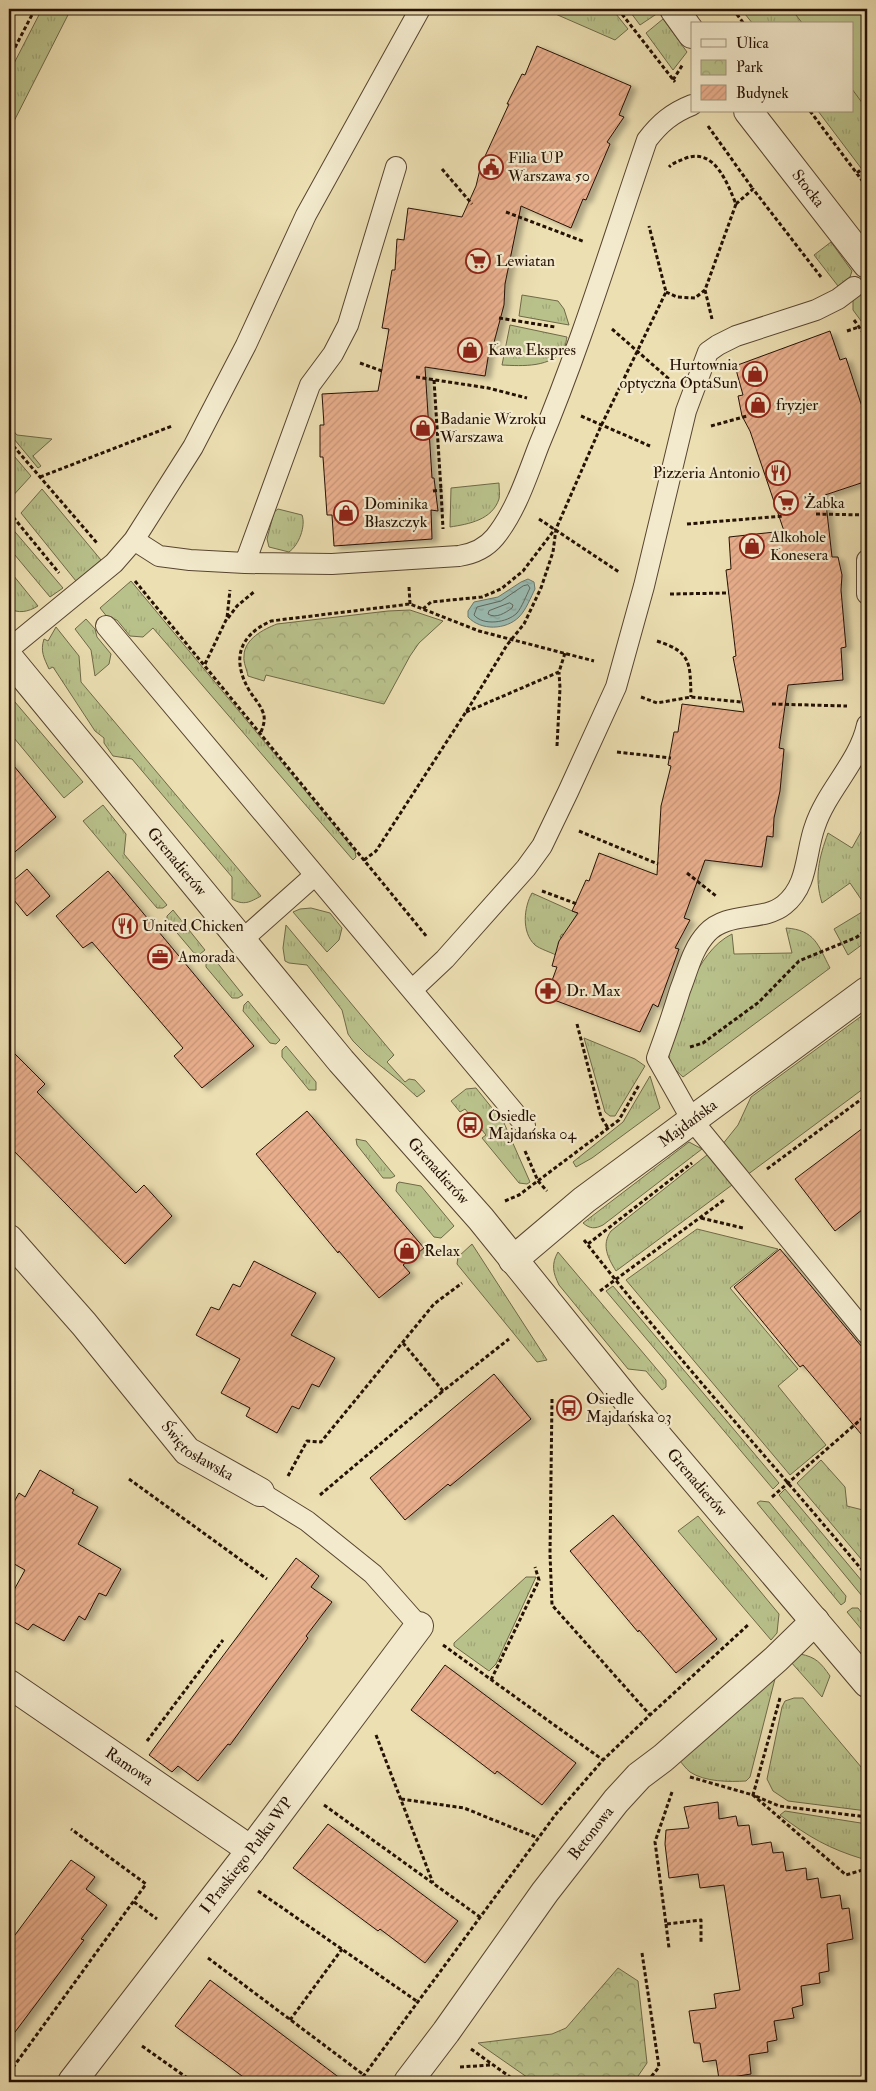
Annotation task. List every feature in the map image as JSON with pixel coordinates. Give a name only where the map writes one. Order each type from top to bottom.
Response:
[{"type":"street","name":"Stocka","points":[[749,112],[853,283]]},
{"type":"street","name":"Grenadierów","points":[[9,658],[341,1061],[481,1219],[627,1400],[867,1683]]},
{"type":"street","name":"Majdańska","points":[[513,1260],[565,1215],[867,991]]},
{"type":"street","name":"Świętosławska","points":[[9,1239],[84,1324],[188,1451],[260,1492]]},
{"type":"street","name":"Betonowa","points":[[408,2082],[446,2032],[545,1892],[616,1801],[639,1776],[663,1758],[776,1659],[814,1621]]},
{"type":"street","name":"I Praskiego Pułku WP","points":[[72,2082],[251,1850],[418,1626]]},
{"type":"street","name":"Ramowa","points":[[9,1684],[251,1850]]},
{"type":"lane","points":[[9,649],[114,562],[134,540],[193,447],[246,344],[306,215],[420,9]]},
{"type":"lane","points":[[134,540],[159,556],[190,560],[239,563],[332,564],[469,554],[494,539],[515,505],[556,405],[590,311],[647,140],[659,125],[670,116],[698,112]]},
{"type":"lane","points":[[239,563],[310,385],[333,354],[348,325],[396,167]]},
{"type":"lane","points":[[412,990],[445,959],[515,880],[542,846],[588,749],[616,687],[659,526],[674,455],[690,397],[708,352],[736,336],[816,310],[853,283]]},
{"type":"lane","points":[[867,560],[867,594]]},
{"type":"lane","points":[[106,626],[525,1125]]},
{"type":"lane","points":[[867,726],[858,751],[841,776],[815,825],[802,882],[797,891],[784,905],[772,912],[732,919],[709,930],[696,947],[657,1058],[692,1120],[867,1334]]},
{"type":"lane","points":[[242,940],[314,876]]},
{"type":"lane","name":"Świętosławska","points":[[260,1492],[307,1521],[373,1574],[418,1626]]},
{"type":"path","points":[[9,59],[34,9]]},
{"type":"path","points":[[618,9],[678,86]]},
{"type":"path","points":[[733,9],[743,22]]},
{"type":"path","points":[[698,112],[752,189],[853,283],[859,327],[867,338]]},
{"type":"path","points":[[811,112],[867,187]]},
{"type":"path","points":[[667,169],[673,163],[694,156],[711,160],[723,174],[736,204]]},
{"type":"path","points":[[856,173],[867,165]]},
{"type":"path","points":[[442,169],[472,204]]},
{"type":"path","points":[[666,292],[678,297],[695,298],[705,290],[736,204],[752,189]]},
{"type":"path","points":[[506,212],[610,251]]},
{"type":"path","points":[[423,609],[431,602],[482,597],[502,589],[523,572],[556,529],[601,426],[666,292],[649,228],[650,219]]},
{"type":"path","points":[[590,311],[690,397]]},
{"type":"path","points":[[499,318],[582,332]]},
{"type":"path","points":[[847,331],[859,327]]},
{"type":"path","points":[[416,377],[488,388],[556,405],[601,426],[674,455]]},
{"type":"path","points":[[434,380],[445,557]]},
{"type":"path","points":[[40,477],[212,410]]},
{"type":"path","points":[[9,441],[114,562],[138,583],[445,959]]},
{"type":"path","points":[[433,491],[441,490]]},
{"type":"path","points":[[515,505],[556,529],[643,590],[729,593]]},
{"type":"path","points":[[9,512],[76,594]]},
{"type":"path","points":[[816,514],[867,516]]},
{"type":"path","points":[[659,526],[784,516]]},
{"type":"path","points":[[364,860],[376,851],[511,640],[524,624],[541,588],[553,552],[556,529]]},
{"type":"path","points":[[205,664],[227,618],[239,563]]},
{"type":"path","points":[[410,597],[410,604]]},
{"type":"path","points":[[261,733],[265,720],[262,709],[250,693],[239,667],[240,650],[245,640],[259,626],[271,621],[410,604],[461,625],[511,640],[602,663],[622,665]]},
{"type":"path","points":[[631,632],[674,646],[684,655],[690,667],[691,697]]},
{"type":"path","points":[[565,653],[559,672],[560,688],[555,778],[568,792]]},
{"type":"path","points":[[466,712],[559,672]]},
{"type":"path","points":[[616,687],[657,703],[691,697],[741,702]]},
{"type":"path","points":[[772,704],[848,706]]},
{"type":"path","points":[[588,749],[671,758]]},
{"type":"path","points":[[553,820],[658,864]]},
{"type":"path","points":[[687,872],[723,902],[732,919]]},
{"type":"path","points":[[515,880],[577,904]]},
{"type":"path","points":[[502,1202],[518,1195],[619,1120],[646,1072],[657,1058],[703,1043],[759,1002],[798,961],[857,937],[867,929]]},
{"type":"path","points":[[577,1024],[601,1117],[608,1128]]},
{"type":"path","points":[[525,1125],[523,1148],[538,1180],[614,1280],[789,1482],[867,1576]]},
{"type":"path","points":[[296,1482],[288,1478],[306,1441],[321,1442],[434,1304],[462,1283]]},
{"type":"path","points":[[312,1491],[320,1495],[443,1391],[509,1339]]},
{"type":"path","points":[[403,1343],[443,1391]]},
{"type":"path","points":[[552,1399],[550,1554],[552,1606],[650,1714]]},
{"type":"path","points":[[772,1497],[867,1414]]},
{"type":"path","points":[[129,1479],[266,1579]]},
{"type":"path","points":[[491,1680],[539,1580],[535,1566]]},
{"type":"path","points":[[418,1626],[603,1760]]},
{"type":"path","points":[[142,1744],[149,1740],[223,1640]]},
{"type":"path","points":[[753,1796],[782,1690]]},
{"type":"path","points":[[376,1734],[433,1884]]},
{"type":"path","points":[[688,1776],[779,1806],[867,1818]]},
{"type":"path","points":[[297,1789],[324,1804],[480,1918]]},
{"type":"path","points":[[669,1948],[655,1842],[672,1791]]},
{"type":"path","points":[[753,1796],[846,1875],[866,1870],[867,1858]]},
{"type":"path","points":[[400,1799],[464,1808],[538,1838]]},
{"type":"path","points":[[9,2073],[146,1884],[71,1829]]},
{"type":"path","points":[[257,1891],[418,2002]]},
{"type":"path","points":[[666,1924],[701,1920],[701,1944]]},
{"type":"path","points":[[290,2020],[342,1949]]},
{"type":"path","points":[[642,1953],[659,2067],[647,2082]]},
{"type":"path","points":[[206,1957],[364,2075]]},
{"type":"path","points":[[446,2032],[517,2082]]},
{"type":"path","points":[[142,2046],[193,2082]]},
{"type":"green space","points":[[42,9],[71,9],[9,131],[9,73]]},
{"type":"green space","points":[[544,9],[612,9],[628,29],[615,40]]},
{"type":"green space","points":[[628,9],[654,9],[658,13],[640,25]]},
{"type":"green space","points":[[741,9],[867,9],[867,176],[819,112],[854,112],[854,22],[751,22]]},
{"type":"green space","points":[[867,9],[867,100],[863,104],[854,92],[854,22],[801,22],[792,10]]},
{"type":"green space","points":[[663,19],[687,52],[673,70],[646,33]]},
{"type":"green space","points":[[831,242],[852,271],[850,277],[838,286],[814,255]]},
{"type":"green space","points":[[860,290],[867,291],[867,329],[853,310],[853,296]]},
{"type":"green space","points":[[522,295],[558,301],[564,309],[569,325],[519,316]]},
{"type":"green space","points":[[510,325],[567,337],[565,346],[559,355],[544,362],[527,365],[502,365]]},
{"type":"green space","points":[[9,426],[17,435],[52,439],[33,456],[41,466],[38,468],[9,433]]},
{"type":"green space","points":[[9,450],[31,476],[9,500]]},
{"type":"green space","points":[[499,483],[499,499],[491,512],[479,520],[450,527],[451,488]]},
{"type":"green space","points":[[42,489],[101,560],[76,581],[21,513]]},
{"type":"green space","points":[[278,509],[302,515],[301,535],[296,545],[289,552],[269,547],[267,539],[274,512]]},
{"type":"green space","points":[[10,526],[63,588],[50,597],[9,548]]},
{"type":"green space","points":[[9,570],[38,606],[23,612],[9,608]]},
{"type":"green space","points":[[131,581],[355,851],[356,857],[353,860],[153,628],[143,637],[130,636],[117,620],[108,618],[100,608]]},
{"type":"green space","points":[[410,610],[443,621],[419,643],[384,704],[266,675],[264,681],[248,676],[244,658],[247,645],[256,635],[277,624]]},
{"type":"green space","points":[[86,619],[95,629],[97,637],[111,654],[109,664],[95,676],[91,650],[75,629]]},
{"type":"green space","points":[[56,627],[79,656],[81,682],[261,896],[247,902],[232,899],[232,877],[132,759],[113,756],[104,743],[104,738],[95,731],[53,667],[49,669],[43,654],[43,643],[44,639],[48,641]]},
{"type":"green space","points":[[9,695],[83,782],[64,798],[9,732]]},
{"type":"green space","points":[[103,805],[126,834],[124,854],[167,905],[163,908],[157,908],[83,821]]},
{"type":"green space","points":[[867,821],[867,908],[850,883],[822,903],[818,876],[822,851],[828,833],[852,848]]},
{"type":"green space","points":[[532,893],[581,915],[571,937],[562,934],[560,937],[562,938],[556,955],[535,945],[527,933],[525,919],[527,905]]},
{"type":"green space","points":[[311,908],[330,913],[342,928],[339,940],[327,952],[293,912]]},
{"type":"green space","points":[[867,909],[867,941],[848,955],[834,929]]},
{"type":"green space","points":[[173,910],[205,950],[200,954],[194,953],[167,921],[167,916]]},
{"type":"green space","points":[[286,925],[394,1055],[387,1062],[405,1082],[409,1079],[415,1080],[425,1091],[417,1097],[366,1054],[348,1034],[342,1010],[307,965],[285,961],[283,948]]},
{"type":"green space","points":[[786,928],[796,929],[810,935],[830,968],[683,1077],[672,1064],[668,1048],[684,1000],[699,968],[708,954],[732,934],[734,954],[792,953]]},
{"type":"green space","points":[[211,955],[243,995],[238,998],[232,998],[206,967],[206,960]]},
{"type":"green space","points":[[248,1001],[280,1040],[276,1044],[270,1043],[243,1011],[244,1005]]},
{"type":"green space","points":[[867,1012],[867,1086],[747,1175],[722,1145],[738,1125],[751,1097]]},
{"type":"green space","points":[[584,1038],[635,1059],[645,1066],[615,1116],[610,1116],[605,1112]]},
{"type":"green space","points":[[286,1046],[316,1082],[316,1090],[309,1090],[282,1057],[282,1050]]},
{"type":"green space","points":[[650,1076],[660,1108],[592,1158],[576,1167],[573,1162],[623,1122]]},
{"type":"green space","points":[[476,1088],[504,1123],[530,1182],[527,1184],[519,1183],[482,1138],[486,1135],[465,1109],[460,1112],[451,1101],[466,1089]]},
{"type":"green space","points":[[356,1139],[366,1141],[395,1176],[383,1178],[357,1145]]},
{"type":"green space","points":[[689,1142],[702,1149],[603,1225],[593,1228],[583,1223]]},
{"type":"green space","points":[[707,1155],[732,1185],[616,1271],[608,1256],[606,1246],[606,1241],[611,1231]]},
{"type":"green space","points":[[399,1182],[421,1186],[454,1226],[441,1238],[434,1237],[396,1191]]},
{"type":"green space","points":[[697,1229],[778,1249],[730,1288],[798,1369],[778,1386],[826,1445],[790,1475],[626,1280]]},
{"type":"green space","points":[[472,1244],[547,1360],[537,1362],[457,1264],[458,1257]]},
{"type":"green space","points":[[558,1252],[666,1380],[666,1387],[662,1390],[646,1371],[628,1369],[559,1285],[554,1268],[554,1261]]},
{"type":"green space","points":[[613,1286],[779,1483],[773,1489],[606,1291]]},
{"type":"green space","points":[[821,1460],[845,1487],[847,1506],[867,1511],[867,1566],[797,1483]]},
{"type":"green space","points":[[785,1489],[867,1587],[867,1602],[779,1495]]},
{"type":"green space","points":[[760,1501],[769,1502],[846,1596],[845,1602],[841,1605],[757,1503]]},
{"type":"green space","points":[[698,1516],[779,1614],[777,1633],[771,1640],[678,1531]]},
{"type":"green space","points":[[526,1577],[536,1577],[496,1664],[489,1671],[454,1646],[454,1643]]},
{"type":"green space","points":[[852,1608],[858,1608],[867,1620],[867,1636],[847,1612]]},
{"type":"green space","points":[[800,1654],[818,1661],[830,1676],[822,1697],[790,1661]]},
{"type":"green space","points":[[778,1667],[750,1777],[746,1781],[717,1781],[703,1778],[689,1771],[679,1760]]},
{"type":"green space","points":[[803,1698],[867,1774],[867,1811],[788,1801],[773,1791],[767,1779],[782,1707],[785,1701]]},
{"type":"green space","points":[[785,1811],[867,1824],[863,1859],[840,1851],[800,1830],[780,1815]]},
{"type":"green space","points":[[618,1968],[638,1981],[647,2063],[634,2082],[534,2082],[478,2043],[552,2034],[566,2028]]},
{"type":"water","points":[[528,579],[534,582],[535,589],[524,611],[514,621],[501,626],[486,627],[473,622],[468,617],[468,611],[474,602],[498,597]]},
{"type":"building","points":[[537,46],[631,86],[619,115],[624,117],[607,142],[610,144],[586,200],[583,199],[571,228],[521,206],[505,284],[504,305],[493,346],[490,346],[485,376],[425,367],[432,478],[434,478],[438,511],[431,510],[432,539],[334,546],[332,515],[327,515],[323,457],[320,457],[320,425],[324,425],[322,394],[378,391],[389,329],[382,328],[392,270],[395,270],[397,239],[404,240],[408,208],[462,217],[476,186],[481,165],[509,104],[507,104],[522,74],[525,75]]},
{"type":"building","points":[[830,331],[840,360],[846,358],[867,422],[867,481],[825,495],[832,557],[838,557],[842,575],[841,590],[846,647],[841,648],[843,680],[788,685],[779,748],[784,749],[780,791],[774,818],[773,837],[767,836],[762,867],[705,860],[684,918],[690,920],[675,948],[679,949],[658,1007],[653,1004],[640,1032],[546,997],[557,967],[552,966],[559,941],[578,913],[572,911],[586,880],[589,881],[599,853],[657,875],[661,806],[671,766],[668,765],[674,732],[678,732],[682,704],[744,712],[733,657],[736,656],[726,570],[731,569],[729,537],[784,531],[750,431],[742,416],[738,396],[743,395],[735,366]]},
{"type":"building","points":[[9,760],[56,817],[9,857]]},
{"type":"building","points":[[27,869],[50,896],[27,916],[9,894],[9,884]]},
{"type":"building","points":[[108,871],[254,1046],[202,1088],[174,1056],[183,1048],[92,942],[83,948],[56,916]]},
{"type":"building","points":[[9,1048],[45,1084],[37,1092],[136,1193],[144,1185],[172,1216],[125,1264],[9,1146]]},
{"type":"building","points":[[307,1111],[424,1248],[403,1265],[410,1273],[379,1298],[339,1251],[338,1253],[256,1154]]},
{"type":"building","points":[[867,1125],[867,1206],[835,1231],[795,1179]]},
{"type":"building","points":[[780,1249],[867,1353],[867,1441],[803,1365],[800,1367],[734,1287]]},
{"type":"building","points":[[254,1261],[316,1293],[291,1335],[335,1358],[319,1387],[312,1384],[299,1409],[292,1406],[277,1433],[246,1416],[250,1408],[221,1393],[240,1359],[196,1335],[211,1307],[219,1310],[233,1284],[240,1287]]},
{"type":"building","points":[[494,1374],[531,1419],[450,1486],[448,1484],[405,1520],[370,1478]]},
{"type":"building","points":[[40,1470],[74,1490],[72,1493],[98,1507],[78,1544],[121,1569],[106,1596],[99,1593],[85,1620],[79,1616],[64,1641],[33,1624],[28,1630],[9,1619],[9,1599],[25,1570],[9,1561],[9,1511],[19,1493],[25,1497]]},
{"type":"building","points":[[613,1515],[717,1639],[676,1673],[639,1630],[638,1632],[570,1551]]},
{"type":"building","points":[[296,1558],[319,1576],[311,1587],[332,1602],[230,1745],[228,1744],[198,1781],[178,1766],[172,1772],[149,1755]]},
{"type":"building","points":[[445,1665],[576,1763],[542,1805],[497,1771],[495,1774],[411,1710]]},
{"type":"building","points":[[718,1802],[719,1819],[736,1816],[738,1826],[749,1825],[752,1845],[771,1842],[773,1853],[783,1852],[786,1871],[806,1868],[807,1880],[818,1878],[821,1898],[840,1895],[842,1909],[849,1908],[853,1939],[827,1944],[829,1971],[819,1973],[820,1983],[801,1986],[803,2005],[792,2008],[794,2018],[774,2021],[777,2040],[767,2042],[768,2052],[749,2055],[751,2074],[719,2079],[716,2060],[703,2062],[700,2043],[694,2043],[689,2011],[716,2008],[714,1994],[740,1990],[724,1885],[700,1888],[698,1874],[669,1878],[665,1844],[666,1830],[689,1828],[684,1807]]},
{"type":"building","points":[[328,1824],[458,1921],[425,1963],[293,1868]]},
{"type":"building","points":[[71,1860],[95,1877],[86,1889],[107,1905],[81,1939],[84,1940],[9,2040],[9,1943]]},
{"type":"building","points":[[210,1980],[345,2082],[250,2082],[175,2026]]},
{"type":"place","name":"Filia UP Warszawa 50","points":[[491,167]]},
{"type":"place","name":"Lewiatan","points":[[478,261]]},
{"type":"place","name":"Kawa Ekspres","points":[[470,350]]},
{"type":"place","name":"Hurtownia optyczna OptaSun","points":[[755,374]]},
{"type":"place","name":"fryzjer","points":[[758,405]]},
{"type":"place","name":"Badanie Wzroku Warszawa","points":[[423,428]]},
{"type":"place","name":"Pizzeria Antonio","points":[[778,473]]},
{"type":"place","name":"Żabka","points":[[786,503]]},
{"type":"place","name":"Dominika Błaszczyk","points":[[346,513]]},
{"type":"place","name":"Alkohole Konesera","points":[[752,546]]},
{"type":"place","name":"United Chicken","points":[[125,926]]},
{"type":"place","name":"Amorada","points":[[160,957]]},
{"type":"place","name":"Dr. Max","points":[[548,991]]},
{"type":"place","name":"Osiedle Majdańska 04","points":[[470,1125]]},
{"type":"place","name":"Relax","points":[[407,1251]]},
{"type":"place","name":"Osiedle Majdańska 03","points":[[569,1408]]}]
